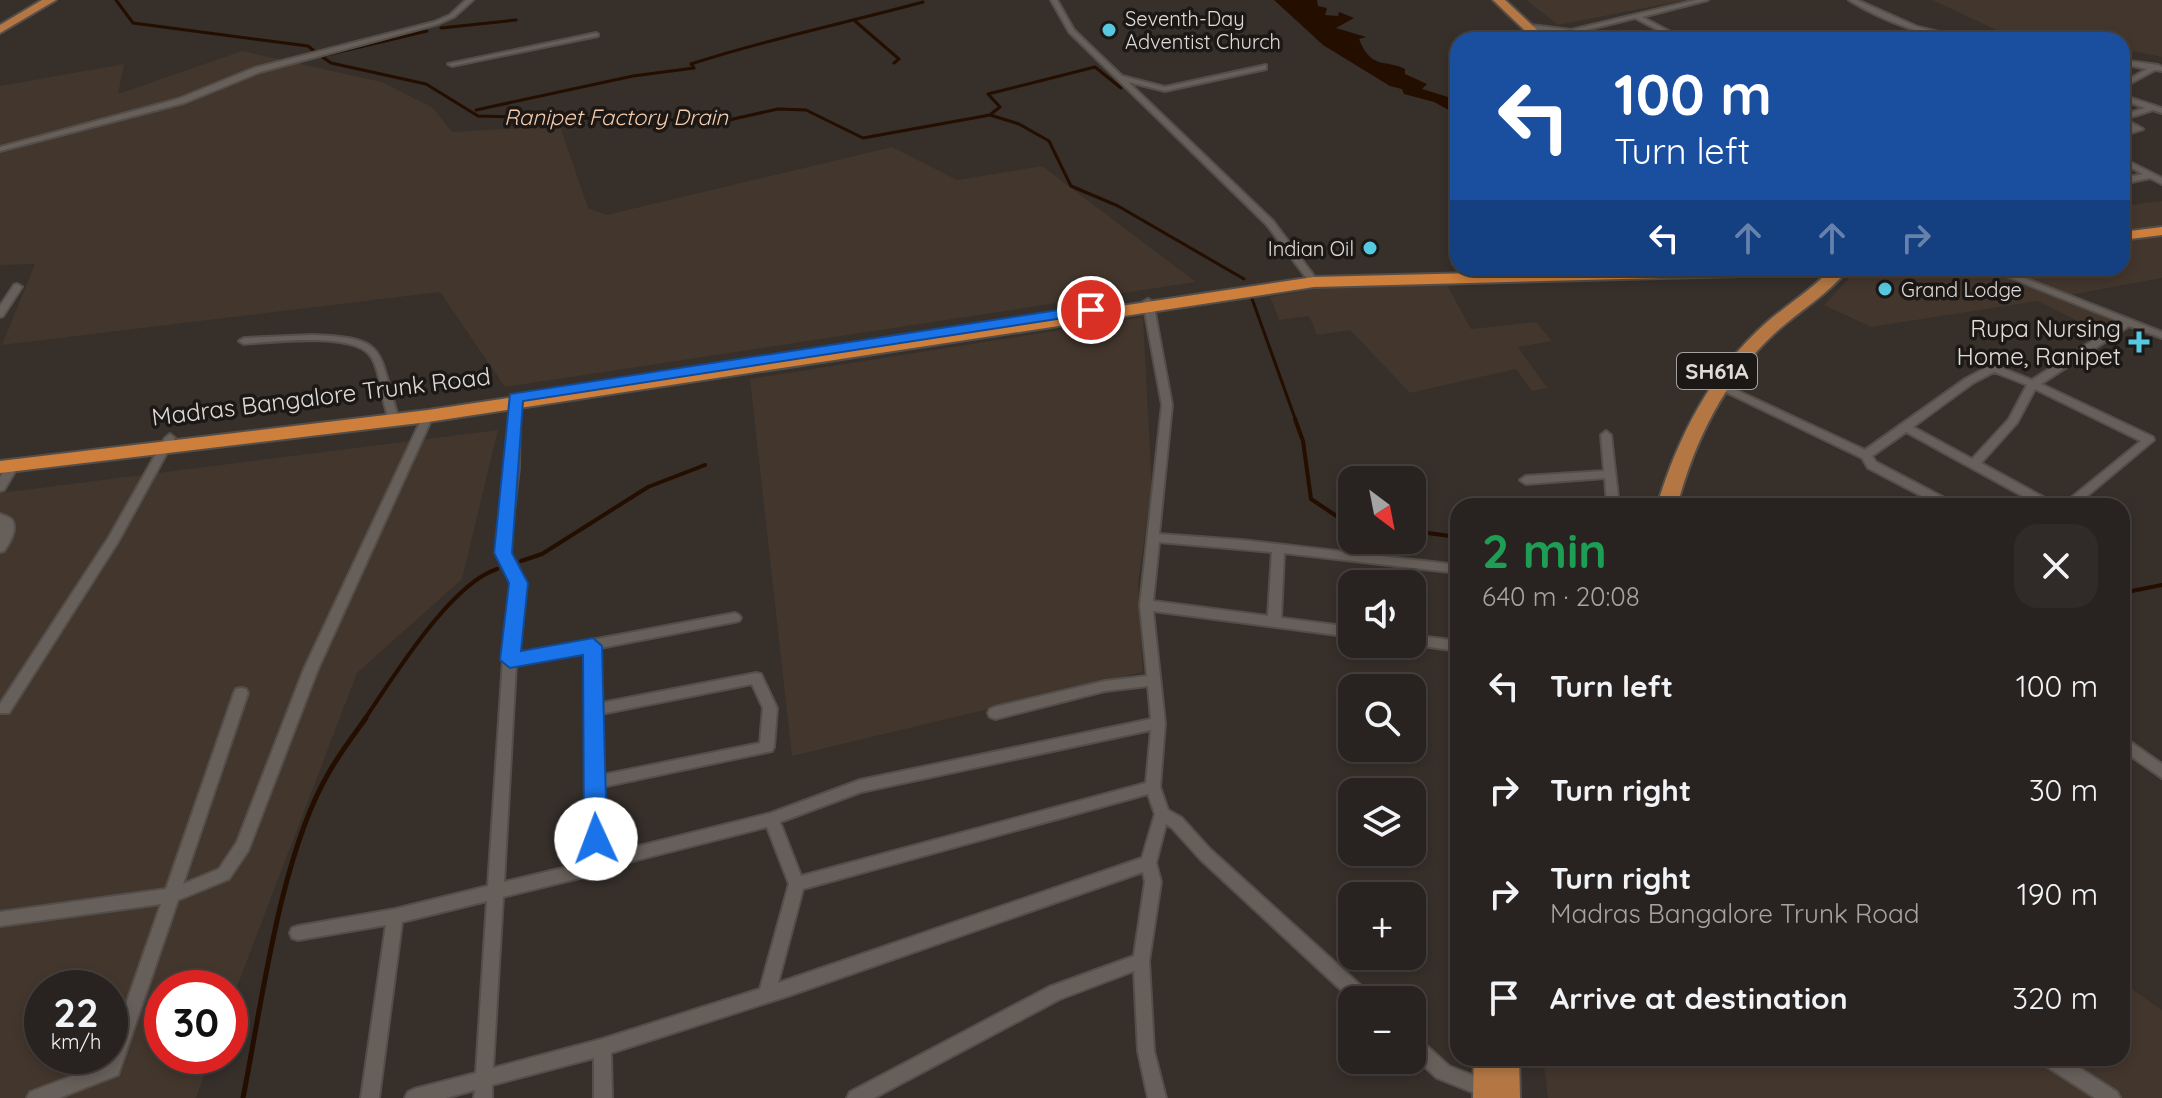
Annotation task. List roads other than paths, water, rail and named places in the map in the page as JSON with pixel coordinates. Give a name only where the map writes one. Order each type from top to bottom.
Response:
[{"type":"highway","points":[[2130,233],[2162,228]]},
{"type":"highway","points":[[1312,280],[1450,276]]},
{"type":"highway","points":[[1312,280],[1502,276]]},
{"type":"highway","name":"Madras Bangalore Trunk Road","points":[[4,463],[515,400],[1312,280]]},
{"type":"highway","points":[[390,417],[428,416],[515,400]]},
{"type":"main road","points":[[0,23],[39,0]]},
{"type":"main road","points":[[0,30],[50,0]]},
{"type":"main road","points":[[1499,0],[1535,32]]},
{"type":"main road","name":"SH61A","points":[[1657,498],[1673,447],[1742,342],[1825,276]]},
{"type":"main road","points":[[1669,498],[1680,463],[1714,384]]},
{"type":"main road","points":[[1489,1066],[1493,1095]]},
{"type":"main road","points":[[1493,1095],[1502,1066]]},
{"type":"street","points":[[0,149],[181,101],[257,70],[436,23],[452,16],[470,0]]},
{"type":"street","points":[[1054,0],[1071,31],[1270,223],[1312,280]]},
{"type":"street","points":[[1531,27],[1550,31],[1576,30],[1705,0]]},
{"type":"street","points":[[1852,0],[1916,29],[1930,32]]},
{"type":"street","points":[[1635,16],[1666,32]]},
{"type":"street","points":[[1572,32],[1576,30]]},
{"type":"street","points":[[452,64],[596,35]]},
{"type":"street","points":[[2130,63],[2159,68]]},
{"type":"street","points":[[1117,77],[1165,89],[1263,67]]},
{"type":"street","points":[[2130,82],[2159,68]]},
{"type":"street","points":[[2130,100],[2158,109]]},
{"type":"street","points":[[2130,117],[2158,109]]},
{"type":"street","points":[[2130,164],[2162,181]]},
{"type":"street","points":[[2130,179],[2152,175]]},
{"type":"street","points":[[2011,276],[2162,335]]},
{"type":"street","points":[[0,314],[17,287]]},
{"type":"street","points":[[1149,304],[1167,405],[1146,605],[1158,723],[1153,787],[1162,814],[1148,863],[1153,882],[1141,961],[1146,1051],[1157,1098]]},
{"type":"street","points":[[1974,464],[2013,421],[2033,384],[2128,322]]},
{"type":"street","points":[[244,341],[320,338],[362,345],[374,353],[390,417]]},
{"type":"street","points":[[1866,455],[1993,368],[2149,440],[2077,498]]},
{"type":"street","points":[[1714,384],[1866,455],[1872,465],[1935,498]]},
{"type":"street","points":[[483,1098],[510,660],[518,583],[503,553],[515,400]]},
{"type":"street","points":[[0,919],[173,895],[224,874],[243,846],[311,669],[428,416]]},
{"type":"street","points":[[1905,427],[2036,498]]},
{"type":"street","points":[[1606,435],[1612,498]]},
{"type":"street","points":[[4,709],[114,539],[168,443]]},
{"type":"street","points":[[0,487],[4,463]]},
{"type":"street","points":[[1526,480],[1610,474]]},
{"type":"street","points":[[0,518],[7,521],[6,539],[0,548]]},
{"type":"street","points":[[1155,538],[1241,544],[1450,568]]},
{"type":"street","points":[[1274,622],[1278,550]]},
{"type":"street","points":[[1146,605],[1338,630]]},
{"type":"street","points":[[510,660],[735,618]]},
{"type":"street","points":[[1426,642],[1450,645]]},
{"type":"street","points":[[593,646],[596,867]]},
{"type":"street","points":[[594,710],[756,678],[770,708],[767,747],[594,783]]},
{"type":"street","points":[[995,713],[1105,686],[1153,680]]},
{"type":"street","points":[[36,1098],[112,1069],[241,693]]},
{"type":"street","points":[[298,933],[395,916],[596,867],[605,861],[771,819],[860,786],[1158,723]]},
{"type":"street","points":[[2130,748],[2162,772]]},
{"type":"street","points":[[797,884],[1153,787]]},
{"type":"street","points":[[1162,814],[1177,823],[1205,854],[1349,986]]},
{"type":"street","points":[[767,994],[797,884],[771,819]]},
{"type":"street","points":[[414,1098],[602,1047],[767,994],[1148,863]]},
{"type":"street","points":[[370,1098],[395,916]]},
{"type":"street","points":[[856,1098],[1055,993],[1141,961]]},
{"type":"street","points":[[602,1047],[603,1098]]},
{"type":"street","points":[[1426,1057],[1443,1072],[1493,1095]]},
{"type":"street","points":[[2061,1066],[2111,1098]]},
{"type":"waterway","name":"Ranipet Factory Drain","points":[[116,0],[133,23],[308,46],[314,51]]},
{"type":"waterway","points":[[476,110],[633,76],[694,68],[691,64],[720,55],[923,2]]},
{"type":"waterway","points":[[441,28],[516,20]]},
{"type":"waterway","points":[[855,21],[899,59],[894,63]]},
{"type":"waterway","points":[[322,56],[427,31]]},
{"type":"waterway","name":"Ranipet Factory Drain","points":[[320,55],[331,63],[426,84],[478,116],[724,121],[778,109],[806,110],[863,138],[990,115],[1019,124],[1049,141],[1071,186],[1118,206],[1244,279]]},
{"type":"waterway","points":[[991,114],[1000,107],[988,94],[1095,67],[1121,88]]},
{"type":"waterway","name":"Ranipet Factory Drain","points":[[1251,296],[1296,421]]},
{"type":"waterway","name":"Ranipet Factory Drain","points":[[1295,419],[1303,441],[1311,499],[1338,517]]},
{"type":"waterway","points":[[521,561],[542,554],[648,487],[705,465]]},
{"type":"waterway","name":"Ranipet Factory Drain","points":[[1426,533],[1450,536]]},
{"type":"waterway","points":[[364,720],[441,613],[479,578],[497,569]]},
{"type":"waterway","name":"Ranipet Factory Drain","points":[[2130,591],[2162,585]]},
{"type":"waterway","points":[[243,1098],[275,931],[297,846],[328,774],[366,718]]},
{"type":"place","name":"Seventh-Day Adventist Church","points":[[1109,30]]},
{"type":"place","name":"Indian Oil","points":[[1370,248]]},
{"type":"place","name":"Grand Lodge","points":[[1885,289]]},
{"type":"place","name":"Rupa Nursing Home, Ranipet","points":[[2139,342]]}]
